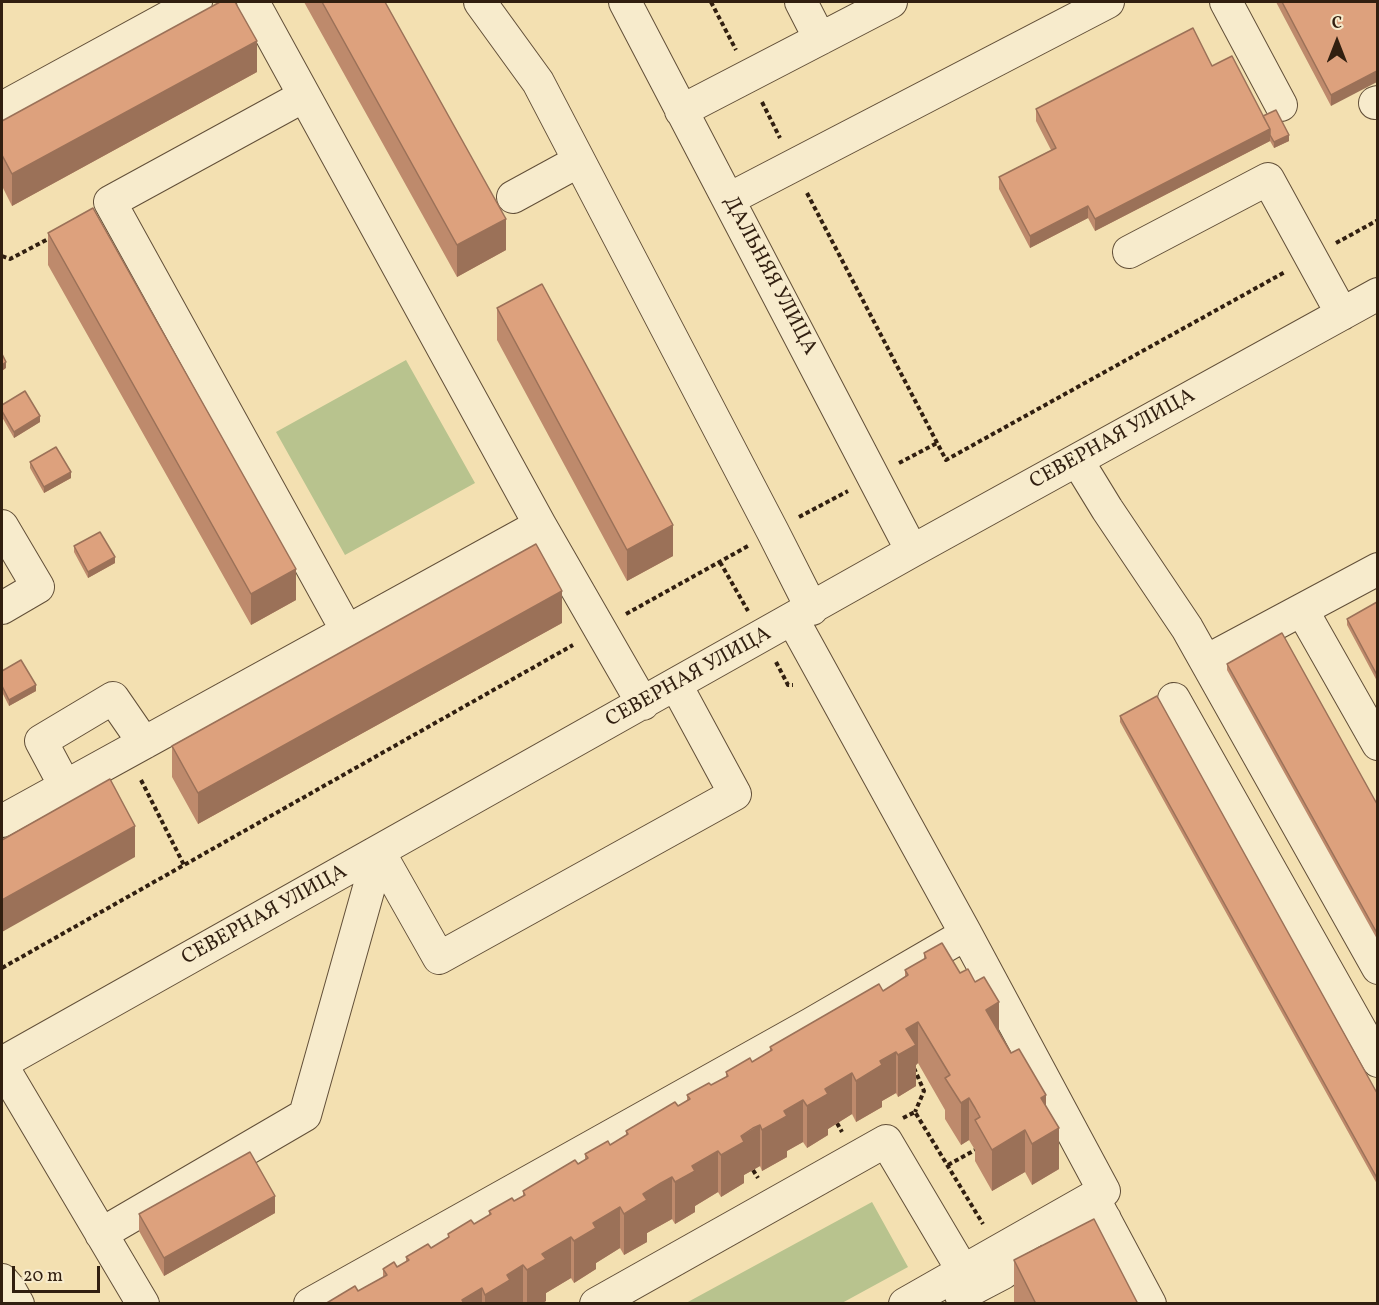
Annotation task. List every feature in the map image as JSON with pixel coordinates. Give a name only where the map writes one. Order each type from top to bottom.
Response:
[{"type":"street","points":[[2,108],[192,2]]},
{"type":"street","points":[[254,2],[540,525],[643,704]]},
{"type":"street","points":[[480,2],[538,82],[773,532],[803,614],[966,934],[1104,1191],[1099,1208],[961,1295],[965,1304]]},
{"type":"street","name":"ДАЛЬНЯЯ УЛИЦА","points":[[625,2],[912,551]]},
{"type":"street","points":[[801,2],[819,39]]},
{"type":"street","points":[[681,111],[891,2]]},
{"type":"street","points":[[729,199],[1108,2]]},
{"type":"street","points":[[1226,2],[1281,105]]},
{"type":"street","points":[[304,96],[110,202],[347,632]]},
{"type":"street","points":[[513,197],[579,161]]},
{"type":"street","points":[[1129,252],[1268,179],[1342,314]]},
{"type":"street","name":"СЕВЕРНАЯ УЛИЦА","points":[[2,1065],[912,551],[1377,294]]},
{"type":"street","points":[[1077,460],[1187,628],[1377,968]]},
{"type":"street","points":[[2,821],[540,525]]},
{"type":"street","points":[[2,526],[38,587],[2,608]]},
{"type":"street","points":[[1206,661],[1377,569]]},
{"type":"street","points":[[1302,610],[1377,744]]},
{"type":"street","points":[[379,852],[439,958],[735,794],[676,685]]},
{"type":"street","points":[[65,786],[41,741],[113,698],[144,743]]},
{"type":"street","points":[[1174,699],[1377,1061]]},
{"type":"street","points":[[1239,814],[1280,793]]},
{"type":"street","points":[[102,1234],[305,1115],[379,852]]},
{"type":"street","points":[[310,1304],[811,1024],[966,934]]},
{"type":"street","points":[[2,1065],[143,1304]]},
{"type":"street","points":[[596,1304],[886,1141],[963,1271]]},
{"type":"street","points":[[905,1304],[963,1271],[1099,1208]]},
{"type":"street","points":[[1099,1208],[1150,1304]]},
{"type":"path","points":[[711,2],[793,166],[946,460],[1377,220]]},
{"type":"path","points":[[2,256],[10,259],[61,232]]},
{"type":"path","points":[[2,968],[600,629],[873,476],[937,443]]},
{"type":"path","points":[[140,777],[184,865]]},
{"type":"path","points":[[913,1066],[924,1091],[915,1112]]},
{"type":"path","points":[[948,1166],[975,1150]]},
{"type":"green space","points":[[406,360],[475,483],[345,555],[276,432]]},
{"type":"green space","points":[[872,1202],[908,1267],[842,1303],[686,1303]]},
{"type":"building","points":[[220,2],[235,2],[257,41],[12,174],[2,155],[2,121]]},
{"type":"building","points":[[322,2],[385,2],[506,219],[457,245]]},
{"type":"building","points":[[1282,2],[1377,2],[1377,71],[1331,95]]},
{"type":"building","points":[[1193,28],[1212,66],[1232,56],[1270,129],[1095,219],[1088,206],[1030,236],[999,177],[1056,148],[1036,109]]},
{"type":"building","points":[[1276,110],[1289,135],[1274,142],[1263,116]]},
{"type":"building","points":[[93,208],[296,569],[251,594],[48,233]]},
{"type":"building","points":[[542,284],[673,525],[627,550],[497,308]]},
{"type":"building","points":[[25,391],[40,416],[14,432],[2,411],[2,405]]},
{"type":"building","points":[[56,447],[71,472],[44,487],[30,462]]},
{"type":"building","points":[[100,532],[115,557],[88,572],[74,546]]},
{"type":"building","points":[[536,544],[562,591],[198,793],[172,746]]},
{"type":"building","points":[[1377,602],[1377,675],[1347,619]]},
{"type":"building","points":[[1282,633],[1377,804],[1377,933],[1227,664]]},
{"type":"building","points":[[21,660],[36,685],[9,700],[2,686],[2,671]]},
{"type":"building","points":[[1157,696],[1377,1093],[1377,1178],[1120,716]]},
{"type":"building","points":[[110,779],[135,826],[2,900],[2,840]]},
{"type":"building","points":[[942,943],[960,973],[968,969],[975,982],[984,977],[999,1002],[986,1010],[1011,1053],[1019,1049],[1046,1095],[1041,1098],[1059,1128],[1032,1144],[1025,1130],[992,1150],[975,1120],[980,1117],[975,1108],[969,1098],[961,1103],[945,1078],[950,1075],[918,1022],[906,1029],[916,1045],[898,1055],[896,1052],[880,1061],[882,1065],[856,1081],[852,1073],[825,1089],[828,1094],[807,1106],[803,1100],[784,1111],[787,1116],[762,1130],[760,1125],[753,1128],[741,1136],[744,1142],[721,1155],[718,1151],[692,1166],[695,1171],[675,1182],[672,1177],[661,1183],[643,1194],[647,1200],[624,1214],[620,1207],[593,1223],[596,1228],[574,1241],[571,1237],[542,1254],[546,1259],[527,1270],[523,1265],[507,1275],[510,1280],[485,1295],[482,1288],[462,1300],[464,1304],[325,1304],[355,1286],[358,1291],[387,1275],[383,1269],[394,1262],[397,1267],[409,1260],[406,1257],[428,1244],[431,1248],[471,1220],[474,1224],[491,1214],[489,1211],[512,1198],[514,1201],[525,1195],[523,1191],[575,1160],[578,1164],[588,1158],[585,1154],[608,1141],[610,1145],[628,1134],[626,1131],[675,1102],[678,1106],[690,1099],[687,1095],[728,1076],[726,1072],[750,1058],[752,1062],[772,1050],[770,1047],[879,984],[883,991],[908,975],[905,970],[926,958],[924,953]]},
{"type":"building","points":[[250,1152],[275,1196],[164,1258],[139,1214]]},
{"type":"building","points":[[1094,1219],[1138,1304],[1036,1304],[1014,1260]]}]
